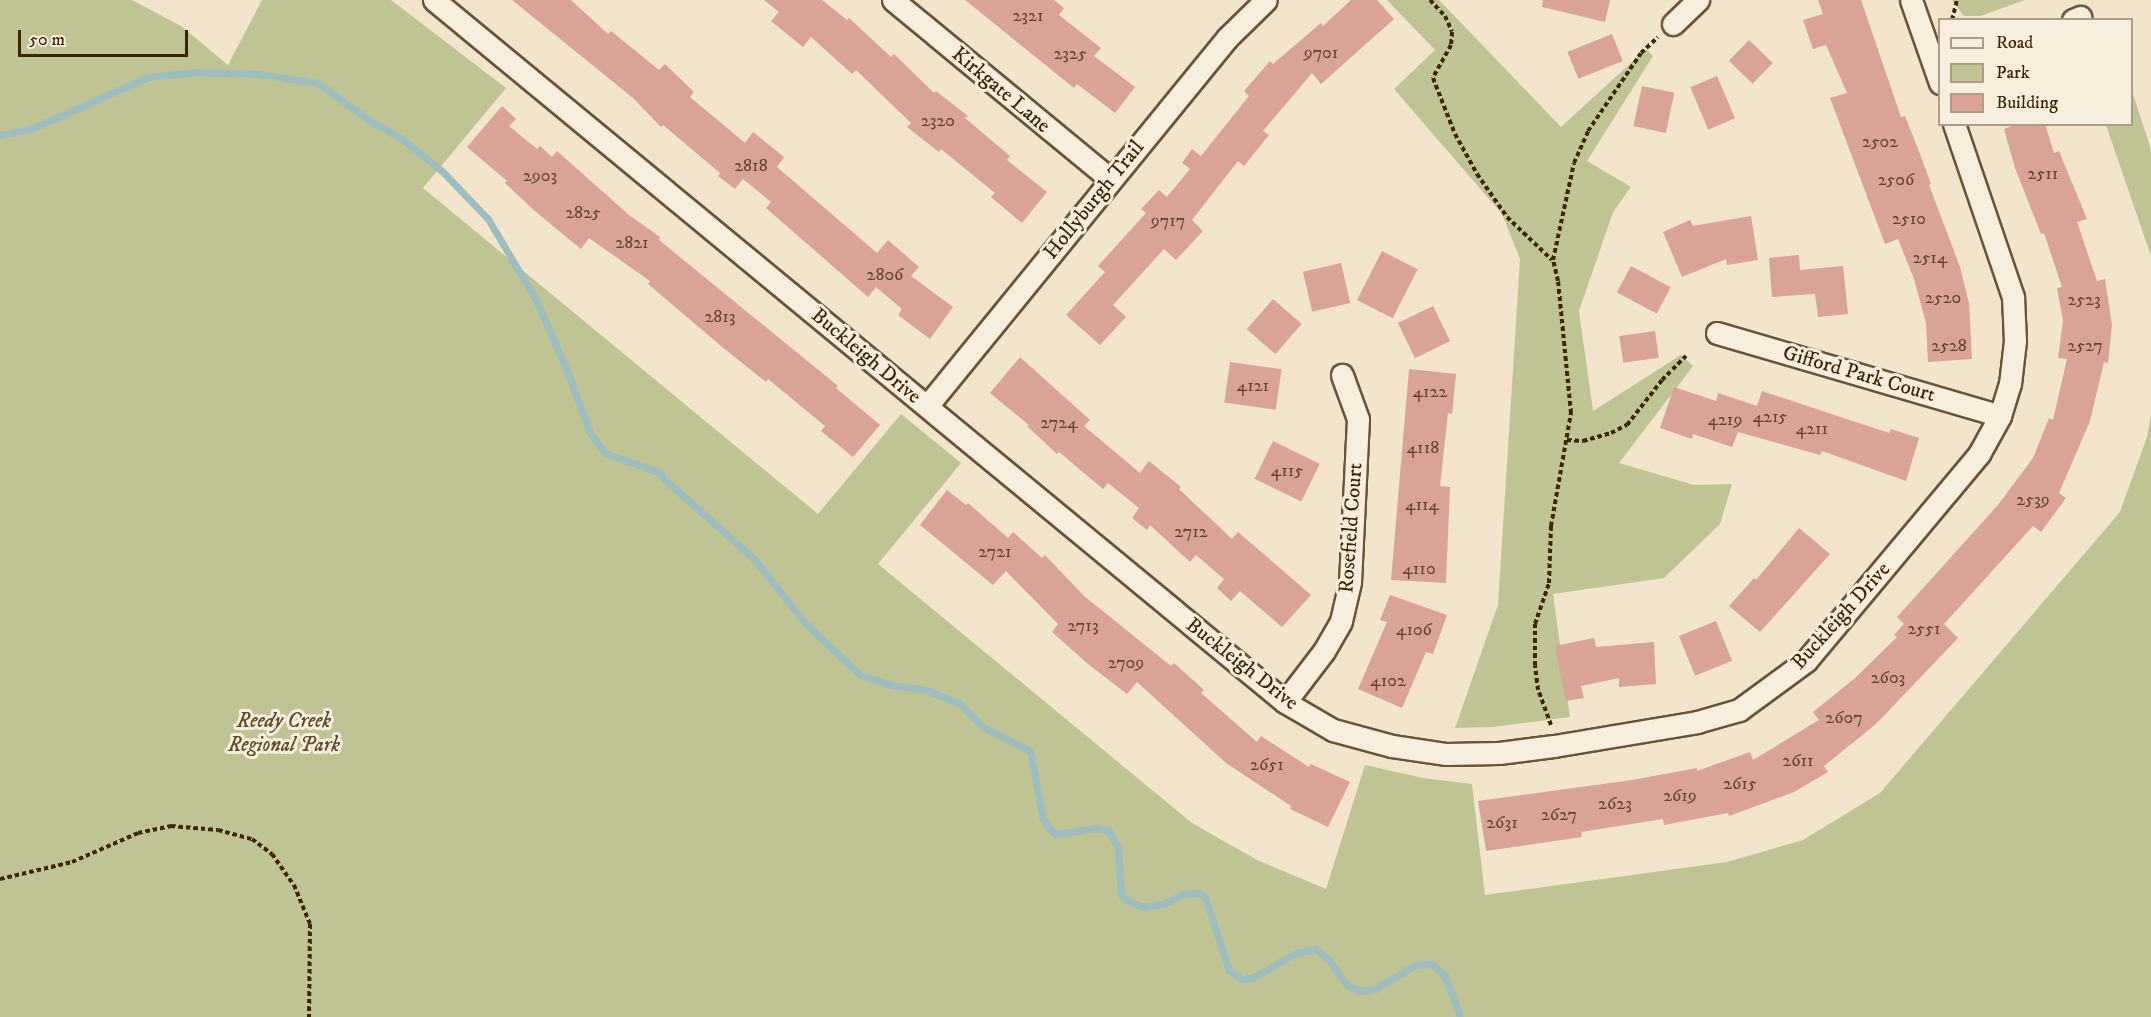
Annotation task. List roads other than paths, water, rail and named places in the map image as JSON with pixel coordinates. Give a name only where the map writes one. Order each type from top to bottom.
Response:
[{"type":"street","name":"Buckleigh Drive","points":[[434,0],[1285,702],[1333,730],[1392,746],[1446,754],[1499,753],[1554,746],[1697,722],[1739,710],[1806,660],[1979,454],[2000,417],[2010,384],[2014,341],[2013,297],[1955,126]]},
{"type":"street","name":"Kirkgate Lane","points":[[893,0],[1110,179]]},
{"type":"street","name":"Hollyburgh Trail","points":[[927,406],[1227,38],[1266,0]]},
{"type":"street","points":[[1673,24],[1698,0]]},
{"type":"street","points":[[1911,0],[1938,72]]},
{"type":"street","name":"Gifford Park Court","points":[[1717,333],[2000,417]]},
{"type":"street","name":"Rosefield Court","points":[[1285,702],[1324,651],[1341,621],[1350,582],[1358,419],[1342,375]]},
{"type":"waterway","points":[[0,135],[31,129],[148,77],[196,72],[259,74],[318,83],[370,121],[402,139],[442,171],[488,219],[535,298],[566,368],[590,433],[605,453],[661,473],[662,477],[755,560],[805,623],[860,675],[891,685],[926,690],[959,703],[983,727],[1030,751],[1043,819],[1048,827],[1055,834],[1096,828],[1109,831],[1118,848],[1121,894],[1126,900],[1143,907],[1162,904],[1184,894],[1199,893],[1205,897],[1229,970],[1241,979],[1252,978],[1296,953],[1316,949],[1328,959],[1347,985],[1360,991],[1375,989],[1415,965],[1432,964],[1445,976],[1460,1017]]},
{"type":"park label","name":"Reedy Creek Regional Park","points":[[284,733]]}]
